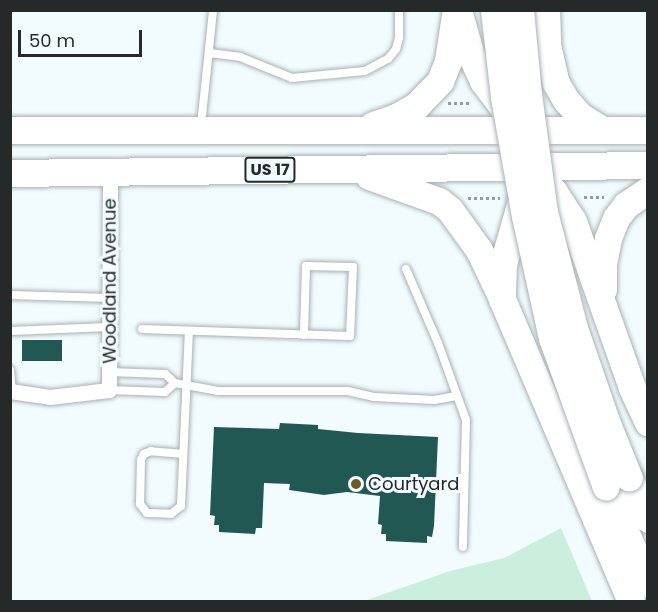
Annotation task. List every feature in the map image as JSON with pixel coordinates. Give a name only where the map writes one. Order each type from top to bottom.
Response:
[{"type":"highway","points":[[360,130],[396,117],[416,106],[435,88],[448,61],[457,10]]},
{"type":"highway","points":[[457,10],[471,55],[483,81],[521,130],[529,165],[519,212],[503,264],[502,299]]},
{"type":"highway","points":[[494,10],[504,97],[515,162],[552,338],[618,482],[648,519]]},
{"type":"highway","points":[[520,10],[528,94],[544,212],[574,328],[606,421],[618,482],[648,584]]},
{"type":"highway","points":[[546,10],[547,45],[554,76],[566,100],[580,116],[602,130]]},
{"type":"highway","points":[[521,130],[541,75],[547,45]]},
{"type":"highway","points":[[10,130],[648,130]]},
{"type":"highway","points":[[529,165],[566,206],[604,302],[632,388],[648,422]]},
{"type":"highway","name":"US 17","points":[[10,173],[648,165]]},
{"type":"highway","points":[[348,170],[439,201],[450,210],[479,250],[631,602]]},
{"type":"highway","points":[[604,302],[603,264],[612,228],[626,205],[648,190]]},
{"type":"street","name":"Woodland Avenue","points":[[109,390],[110,172]]},
{"type":"street","points":[[11,391],[50,397],[109,390]]},
{"type":"lane","points":[[201,130],[213,10]]},
{"type":"lane","points":[[208,53],[240,57],[292,78],[365,71],[388,59],[396,49],[399,38],[399,10]]},
{"type":"lane","points":[[142,329],[304,335],[350,336],[353,267],[306,266],[304,335]]},
{"type":"lane","points":[[406,269],[466,420],[463,547]]},
{"type":"lane","points":[[10,295],[109,298]]},
{"type":"lane","points":[[10,331],[109,327]]},
{"type":"lane","points":[[183,454],[151,451],[144,454],[141,460],[140,504],[147,513],[171,514],[181,506],[189,331]]},
{"type":"lane","points":[[10,370],[11,391]]},
{"type":"lane","points":[[109,372],[165,374],[175,383],[218,391],[348,391],[374,397],[434,400],[457,396]]},
{"type":"lane","points":[[109,390],[165,392],[175,383]]},
{"type":"path","points":[[442,103],[483,102]]},
{"type":"path","points":[[578,198],[607,196]]},
{"type":"path","points":[[458,198],[505,198]]},
{"type":"green space","points":[[561,528],[592,601],[364,601],[450,571],[504,558]]},
{"type":"building","points":[[22,340],[62,340],[62,361],[22,361]]},
{"type":"building","name":"Courtyard","points":[[280,423],[318,425],[318,429],[358,433],[438,437],[432,537],[427,536],[427,543],[386,541],[386,534],[381,534],[382,525],[378,524],[380,496],[347,492],[324,495],[289,490],[290,484],[264,483],[262,528],[256,528],[255,534],[219,532],[219,525],[214,525],[215,516],[210,515],[214,427],[279,429]]},
{"type":"place","name":"Courtyard","points":[[356,484]]}]
